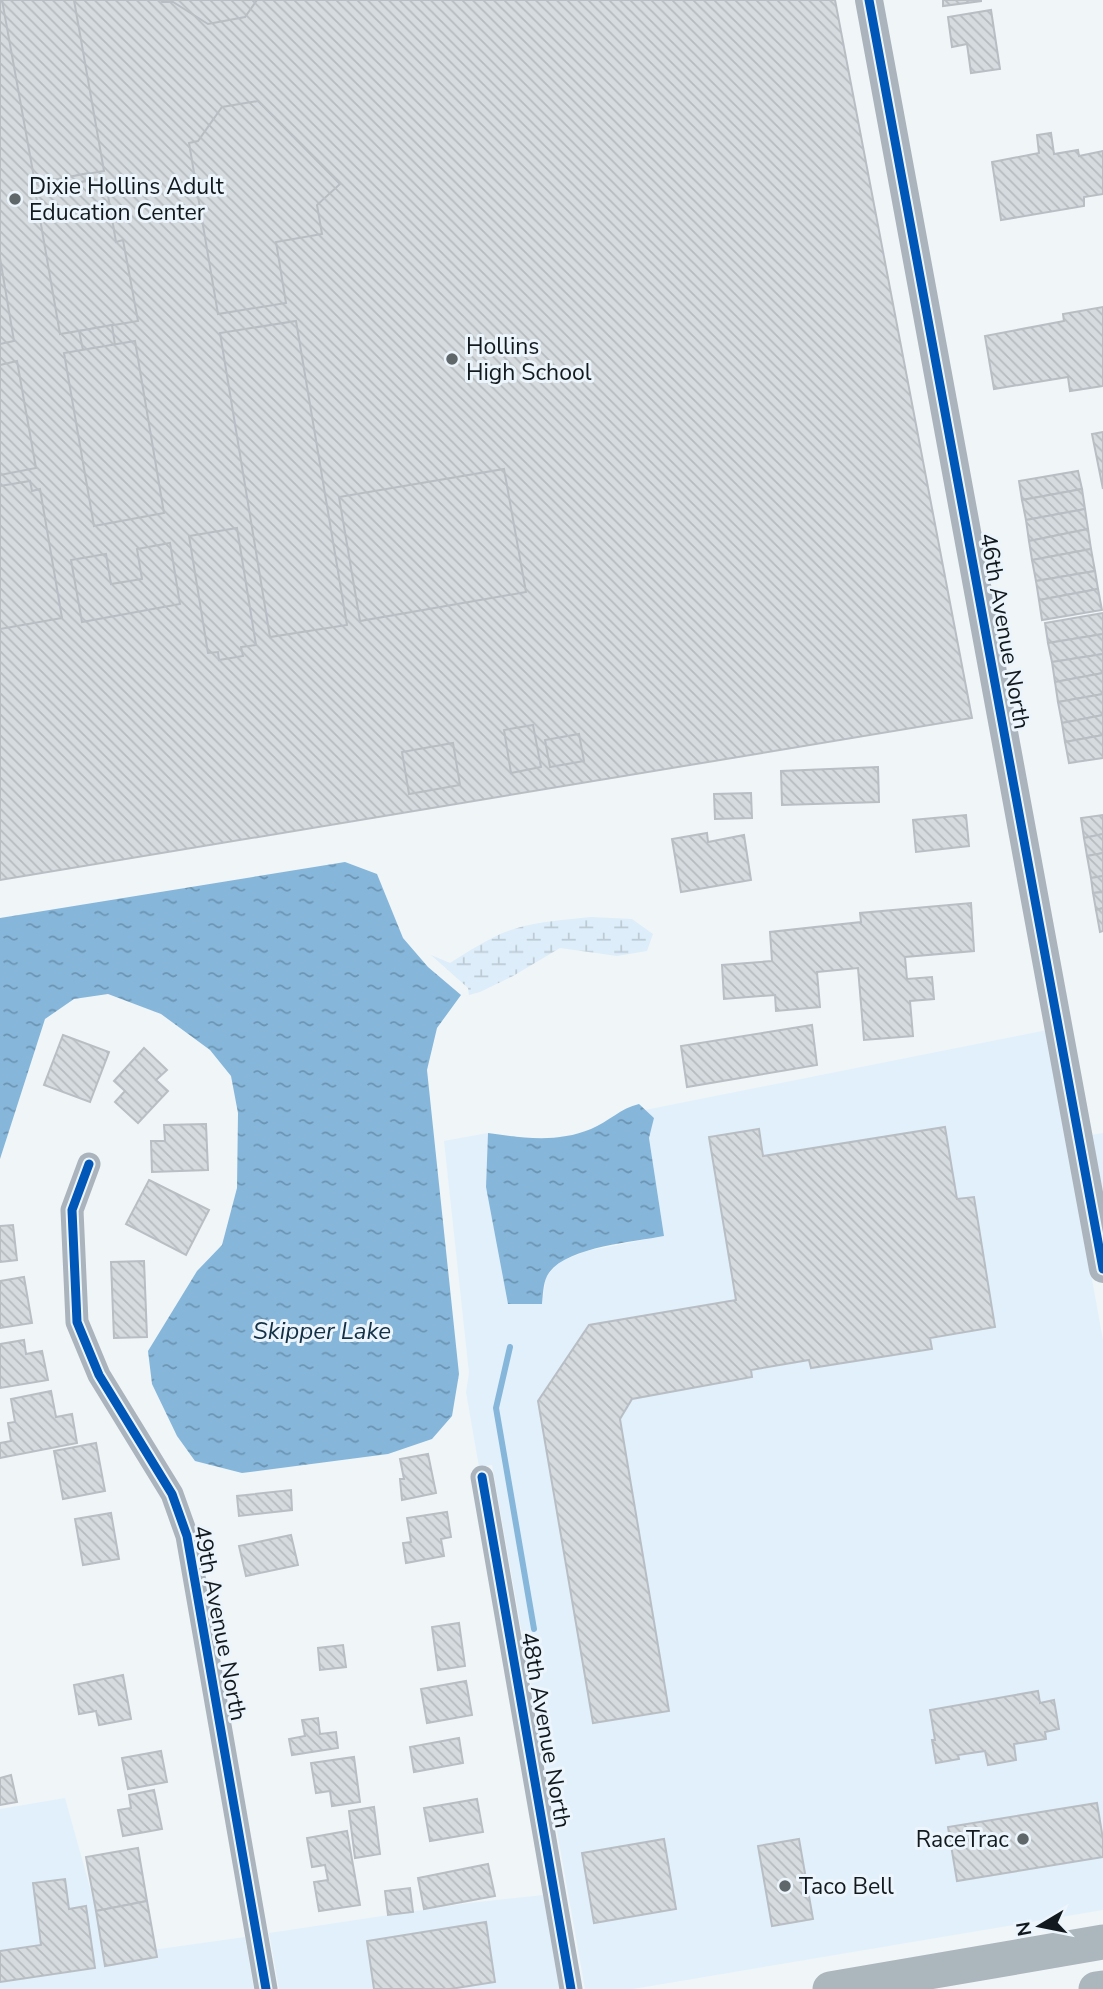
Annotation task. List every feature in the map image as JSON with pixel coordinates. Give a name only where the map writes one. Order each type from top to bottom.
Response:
[{"type":"main road","points":[[830,1989],[1103,1942]]},
{"type":"main road","points":[[1096,1989],[1103,1988]]},
{"type":"street","name":"46th Avenue North","points":[[869,0],[1103,1269]]},
{"type":"street","name":"49th Avenue North","points":[[89,1164],[72,1210],[77,1322],[99,1376],[172,1494],[187,1536],[267,1989]]},
{"type":"street","name":"48th Avenue North","points":[[482,1477],[571,1989]]},
{"type":"shaded area","points":[[1047,1030],[1103,1340],[1103,1910],[633,1989],[585,1989],[492,1465],[479,1467],[466,1392],[469,1373],[444,1141],[488,1133],[486,1187],[508,1303],[542,1304],[546,1277],[559,1262],[587,1251],[664,1236],[649,1138],[654,1118],[645,1110]]},
{"type":"shaded area","points":[[1103,1133],[1103,1201],[1091,1135]]},
{"type":"shaded area","points":[[65,1798],[109,1956],[245,1937],[254,1989],[0,1989],[0,1809]]},
{"type":"shaded area","points":[[543,1895],[560,1989],[279,1989],[269,1933],[469,1903]]},
{"type":"green space","points":[[591,917],[632,919],[653,934],[647,951],[617,956],[560,948],[513,976],[469,995],[468,988],[431,955],[450,963],[489,940],[523,926]]},
{"type":"water","name":"Skipper Lake","points":[[345,862],[377,874],[403,938],[428,967],[461,995],[437,1028],[427,1070],[459,1374],[452,1416],[432,1439],[388,1454],[242,1473],[195,1461],[177,1436],[152,1384],[148,1351],[197,1271],[222,1245],[237,1188],[238,1113],[231,1076],[210,1050],[161,1014],[108,994],[74,999],[45,1019],[0,1159],[0,918]]},
{"type":"water","points":[[639,1104],[654,1118],[649,1138],[664,1236],[600,1247],[567,1258],[547,1276],[542,1304],[508,1304],[486,1187],[488,1133],[527,1138],[565,1136],[591,1129]]},
{"type":"building","name":"Hollins High School","points":[[0,0],[835,0],[972,718],[0,880]]},
{"type":"building","points":[[2,0],[74,0],[104,171],[35,183]]},
{"type":"building","points":[[161,0],[257,0],[245,17],[208,24],[173,2]]},
{"type":"building","points":[[943,0],[981,0],[981,1],[943,6]]},
{"type":"building","points":[[991,10],[1000,69],[971,73],[967,44],[952,47],[948,17]]},
{"type":"building","points":[[258,101],[340,184],[317,205],[322,234],[276,242],[286,303],[218,314],[189,143],[198,141],[222,107]]},
{"type":"building","points":[[1051,133],[1054,154],[1078,150],[1079,156],[1103,151],[1103,194],[1084,197],[1084,206],[1001,220],[992,162],[1039,153],[1037,135]]},
{"type":"building","points":[[89,173],[91,180],[49,188],[48,181]]},
{"type":"building","points":[[105,178],[116,242],[123,240],[138,321],[60,334],[35,190]]},
{"type":"building","points":[[0,258],[14,341],[0,344]]},
{"type":"building","points":[[1103,307],[1103,386],[1070,391],[1068,377],[994,389],[985,336],[1064,321],[1063,314]]},
{"type":"building","points":[[296,321],[347,625],[270,637],[220,333]]},
{"type":"building","points":[[112,325],[115,345],[83,350],[79,331]]},
{"type":"building","points":[[135,341],[164,513],[94,526],[64,353]]},
{"type":"building","points":[[17,361],[36,468],[0,475],[0,365]]},
{"type":"building","points":[[1103,432],[1103,489],[1092,434]]},
{"type":"building","points":[[504,469],[526,592],[360,621],[339,497]]},
{"type":"building","points":[[1078,471],[1082,489],[1022,500],[1019,481]]},
{"type":"building","points":[[30,481],[32,491],[40,489],[62,618],[0,629],[0,486]]},
{"type":"building","points":[[1082,489],[1085,509],[1026,520],[1022,500]]},
{"type":"building","points":[[1085,509],[1088,529],[1029,541],[1026,520]]},
{"type":"building","points":[[237,528],[256,645],[241,647],[243,656],[219,660],[218,652],[208,653],[189,536]]},
{"type":"building","points":[[1088,529],[1091,549],[1032,560],[1029,541]]},
{"type":"building","points":[[170,543],[180,604],[82,622],[71,560],[106,554],[111,584],[142,579],[137,549]]},
{"type":"building","points":[[1091,549],[1095,571],[1036,581],[1032,560]]},
{"type":"building","points":[[1095,571],[1098,589],[1039,600],[1036,581]]},
{"type":"building","points":[[1098,589],[1102,610],[1042,620],[1039,600]]},
{"type":"building","points":[[1103,613],[1103,634],[1048,643],[1045,623]]},
{"type":"building","points":[[1103,634],[1103,654],[1052,662],[1048,643]]},
{"type":"building","points":[[1103,654],[1103,673],[1055,682],[1052,662]]},
{"type":"building","points":[[1103,673],[1103,694],[1058,702],[1055,682]]},
{"type":"building","points":[[1103,694],[1103,715],[1062,723],[1058,702]]},
{"type":"building","points":[[1103,715],[1103,735],[1065,742],[1062,723]]},
{"type":"building","points":[[533,725],[541,767],[511,773],[504,730]]},
{"type":"building","points":[[579,734],[584,761],[550,767],[545,740]]},
{"type":"building","points":[[1103,735],[1103,758],[1069,763],[1065,742]]},
{"type":"building","points":[[453,743],[460,785],[409,794],[402,752]]},
{"type":"building","points":[[878,767],[879,802],[782,805],[781,771]]},
{"type":"building","points":[[751,793],[752,818],[715,819],[714,794]]},
{"type":"building","points":[[966,815],[969,846],[916,852],[913,820]]},
{"type":"building","points":[[1103,815],[1103,834],[1084,838],[1081,818]]},
{"type":"building","points":[[707,833],[708,842],[744,835],[751,880],[681,892],[672,839]]},
{"type":"building","points":[[1103,834],[1103,853],[1087,856],[1084,838]]},
{"type":"building","points":[[1103,853],[1103,876],[1091,878],[1087,856]]},
{"type":"building","points":[[1103,876],[1103,892],[1093,893],[1091,878]]},
{"type":"building","points":[[1103,892],[1103,908],[1096,910],[1093,893]]},
{"type":"building","points":[[971,903],[974,951],[905,957],[907,979],[932,977],[934,999],[910,1001],[913,1036],[864,1040],[858,968],[817,972],[820,1007],[776,1011],[775,995],[724,999],[722,965],[772,961],[770,932],[861,922],[860,913]]},
{"type":"building","points":[[1103,908],[1103,931],[1100,932],[1096,910]]},
{"type":"building","points":[[812,1025],[817,1065],[687,1087],[681,1046]]},
{"type":"building","points":[[63,1035],[109,1052],[90,1102],[44,1085]]},
{"type":"building","points":[[144,1048],[167,1070],[156,1080],[168,1091],[138,1123],[115,1102],[125,1091],[114,1081]]},
{"type":"building","points":[[206,1124],[208,1170],[152,1172],[151,1141],[165,1141],[164,1125]]},
{"type":"building","points":[[945,1127],[957,1199],[974,1197],[995,1327],[930,1338],[932,1349],[811,1368],[809,1360],[751,1370],[752,1377],[632,1399],[620,1419],[669,1711],[593,1723],[538,1401],[589,1325],[736,1300],[709,1137],[759,1129],[763,1156]]},
{"type":"building","points":[[149,1180],[209,1210],[186,1255],[126,1224]]},
{"type":"building","points":[[13,1225],[17,1260],[0,1262],[0,1226]]},
{"type":"building","points":[[144,1261],[147,1337],[114,1338],[111,1262]]},
{"type":"building","points":[[24,1277],[32,1323],[0,1328],[0,1281]]},
{"type":"building","points":[[24,1340],[26,1354],[42,1351],[48,1380],[0,1388],[0,1344]]},
{"type":"building","points":[[51,1391],[56,1417],[72,1414],[77,1443],[0,1458],[0,1443],[11,1441],[8,1423],[15,1422],[11,1399]]},
{"type":"building","points":[[96,1443],[105,1491],[63,1499],[54,1451]]},
{"type":"building","points":[[428,1454],[436,1493],[402,1500],[400,1479],[404,1479],[400,1459]]},
{"type":"building","points":[[291,1490],[292,1510],[239,1516],[237,1496]]},
{"type":"building","points":[[447,1512],[451,1537],[441,1539],[444,1556],[406,1563],[403,1543],[411,1542],[407,1518]]},
{"type":"building","points":[[111,1513],[119,1559],[83,1565],[75,1519]]},
{"type":"building","points":[[291,1535],[298,1565],[246,1576],[239,1546]]},
{"type":"building","points":[[459,1623],[465,1666],[438,1670],[432,1627]]},
{"type":"building","points":[[343,1645],[346,1667],[320,1670],[318,1648]]},
{"type":"building","points":[[123,1675],[131,1719],[99,1725],[96,1711],[79,1714],[74,1685]]},
{"type":"building","points":[[466,1681],[472,1715],[427,1723],[421,1689]]},
{"type":"building","points":[[1038,1691],[1040,1703],[1054,1700],[1059,1729],[1045,1732],[1046,1739],[1014,1744],[1016,1760],[988,1765],[985,1751],[958,1755],[959,1759],[936,1763],[930,1710]]},
{"type":"building","points":[[318,1718],[320,1734],[336,1732],[338,1748],[292,1755],[289,1739],[305,1736],[302,1720]]},
{"type":"building","points":[[459,1738],[463,1763],[414,1772],[410,1747]]},
{"type":"building","points":[[161,1751],[167,1782],[128,1789],[122,1758]]},
{"type":"building","points":[[354,1757],[360,1802],[332,1806],[330,1791],[316,1793],[311,1763]]},
{"type":"building","points":[[11,1775],[17,1802],[0,1805],[0,1778]]},
{"type":"building","points":[[154,1790],[162,1829],[123,1836],[118,1810],[131,1808],[129,1795]]},
{"type":"building","points":[[477,1799],[483,1832],[430,1841],[424,1808]]},
{"type":"building","points":[[1097,1803],[1103,1857],[957,1881],[948,1827]]},
{"type":"building","points":[[374,1807],[380,1854],[355,1858],[349,1811]]},
{"type":"building","points":[[347,1831],[360,1905],[319,1911],[314,1882],[328,1880],[325,1865],[312,1867],[307,1838]]},
{"type":"building","points":[[664,1839],[676,1909],[594,1923],[582,1853]]},
{"type":"building","points":[[799,1839],[813,1919],[772,1926],[758,1846]]},
{"type":"building","points":[[138,1848],[147,1901],[96,1911],[86,1857]]},
{"type":"building","points":[[488,1864],[495,1896],[424,1909],[418,1878]]},
{"type":"building","points":[[65,1879],[69,1909],[86,1906],[95,1968],[0,1982],[0,1951],[41,1945],[33,1883]]},
{"type":"building","points":[[410,1888],[413,1912],[388,1915],[385,1891]]},
{"type":"building","points":[[147,1901],[157,1957],[105,1966],[96,1911]]},
{"type":"building","points":[[486,1922],[495,1982],[450,1989],[374,1989],[367,1941]]},
{"type":"waterway","points":[[510,1347],[496,1408],[534,1629]]},
{"type":"cycle path","points":[[869,0],[1103,1269]]},
{"type":"cycle path","points":[[89,1164],[72,1210],[77,1322],[99,1375],[172,1494],[187,1536],[266,1989]]},
{"type":"cycle path","points":[[482,1477],[571,1989]]},
{"type":"place","name":"Dixie Hollins Adult Education Center","points":[[15,199]]},
{"type":"place","name":"Hollins High School","points":[[452,359]]},
{"type":"place","name":"RaceTrac","points":[[1023,1839]]},
{"type":"place","name":"Taco Bell","points":[[785,1886]]}]
